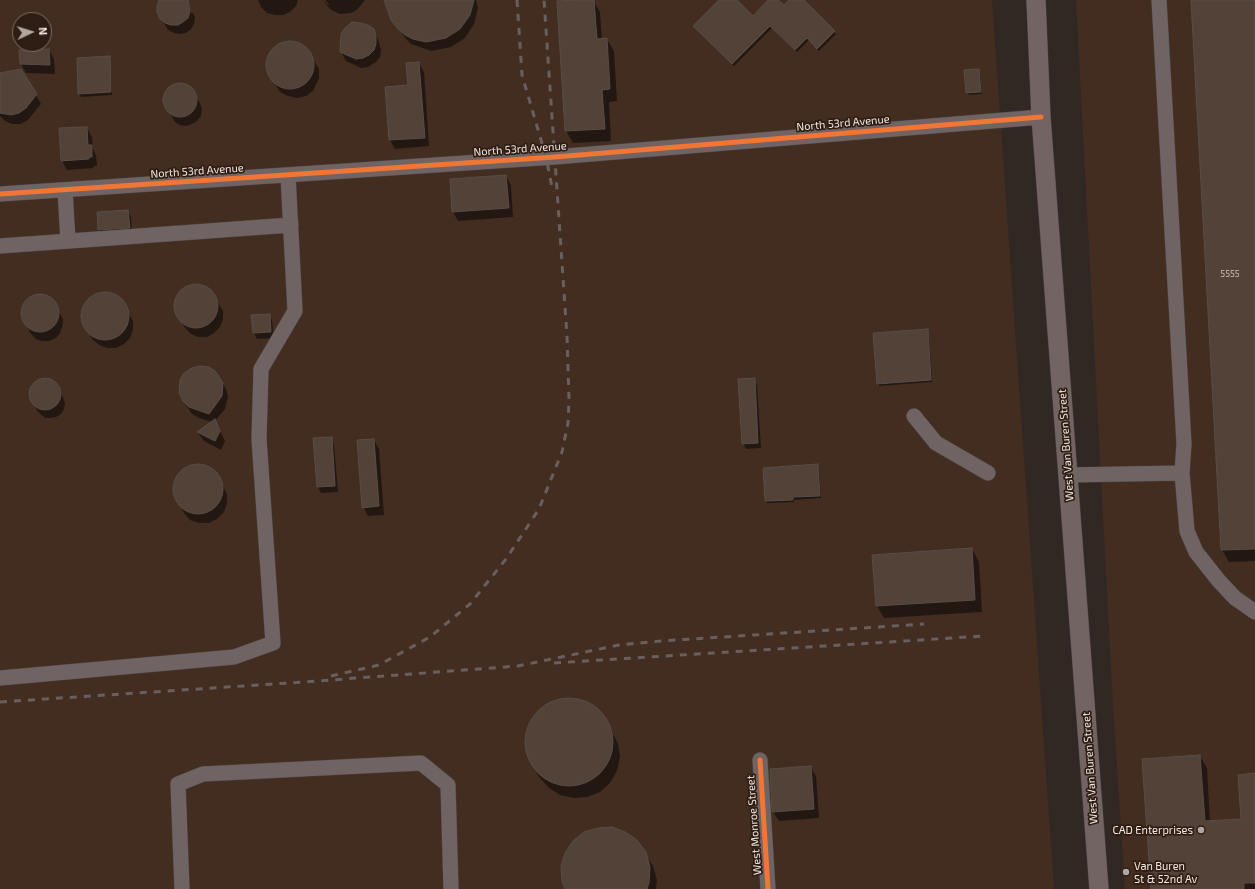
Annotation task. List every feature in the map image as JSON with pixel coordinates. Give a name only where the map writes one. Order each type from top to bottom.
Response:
[{"type":"main road","name":"West Van Buren Street","points":[[1036,0],[1041,117],[1099,889]]},
{"type":"street","points":[[1159,0],[1184,444],[1182,473],[1187,532],[1196,552],[1219,581],[1236,598],[1255,612]]},
{"type":"street","name":"North 53rd Avenue","points":[[0,194],[571,156],[1041,117]]},
{"type":"street","points":[[0,678],[234,657],[273,642],[259,439],[262,369],[295,311],[292,225],[288,175]]},
{"type":"street","points":[[64,190],[68,241]]},
{"type":"street","points":[[0,246],[292,225]]},
{"type":"street","points":[[914,416],[936,443],[988,473]]},
{"type":"street","points":[[1068,476],[1182,473]]},
{"type":"street","name":"West Monroe Street","points":[[760,760],[768,889]]},
{"type":"street","points":[[182,889],[178,784],[203,774],[421,763],[448,785],[451,889]]},
{"type":"shaded area","points":[[0,0],[992,0],[1054,889],[0,889]]},
{"type":"shaded area","points":[[1076,0],[1255,0],[1255,889],[1125,889],[1113,706]]},
{"type":"building","points":[[159,0],[188,0],[190,11],[188,18],[178,25],[165,23],[160,19],[157,12]]},
{"type":"building","points":[[384,0],[474,0],[470,15],[460,29],[446,38],[426,42],[413,39],[398,29],[391,20]]},
{"type":"building","points":[[594,0],[597,39],[607,38],[610,89],[602,90],[605,129],[565,131],[557,1]]},
{"type":"building","points":[[719,0],[737,0],[753,16],[768,0],[778,0],[784,5],[789,0],[804,0],[835,31],[817,49],[807,38],[795,50],[770,26],[732,64],[693,26]]},
{"type":"building","points":[[1191,0],[1255,0],[1255,549],[1221,550]]},
{"type":"building","points":[[352,22],[368,25],[374,29],[376,44],[374,50],[363,58],[356,59],[340,52],[341,34]]},
{"type":"building","points":[[285,41],[295,41],[304,45],[310,51],[314,60],[314,70],[310,79],[304,85],[295,89],[285,89],[276,85],[270,79],[266,70],[266,60],[270,51],[276,45]]},
{"type":"building","points":[[19,52],[49,52],[50,65],[20,64]]},
{"type":"building","points":[[110,56],[111,92],[78,94],[77,58]]},
{"type":"building","points":[[419,62],[425,138],[389,140],[385,87],[408,85],[406,63]]},
{"type":"building","points":[[21,69],[37,94],[26,108],[19,113],[11,115],[0,113],[0,73]]},
{"type":"building","points":[[979,69],[981,92],[966,93],[964,70]]},
{"type":"building","points":[[177,83],[183,83],[192,88],[196,94],[196,106],[192,112],[183,117],[177,117],[168,112],[163,103],[163,97],[168,88]]},
{"type":"building","points":[[87,127],[88,145],[92,145],[92,157],[89,157],[89,159],[61,161],[59,128]]},
{"type":"building","points":[[506,175],[509,208],[452,212],[450,179]]},
{"type":"building","points":[[128,210],[130,228],[98,230],[97,212]]},
{"type":"building","points":[[192,284],[200,284],[205,285],[212,290],[217,297],[217,315],[212,322],[205,327],[192,328],[184,325],[177,318],[174,310],[174,302],[177,294],[184,287]]},
{"type":"building","points":[[105,292],[114,294],[122,299],[127,307],[129,316],[127,325],[122,333],[114,338],[105,340],[96,338],[88,333],[83,325],[81,316],[83,307],[88,299],[96,294]]},
{"type":"building","points":[[36,294],[44,294],[51,297],[56,302],[59,313],[56,324],[51,329],[44,332],[36,332],[29,329],[24,324],[21,317],[21,309],[24,302],[29,297]]},
{"type":"building","points":[[270,314],[271,332],[253,333],[251,315]]},
{"type":"building","points":[[928,329],[931,380],[877,384],[873,333]]},
{"type":"building","points":[[200,366],[209,367],[216,372],[223,383],[222,396],[209,414],[189,407],[183,401],[179,393],[180,380],[184,373],[192,368]]},
{"type":"building","points":[[42,378],[48,378],[58,385],[61,394],[60,400],[54,407],[48,410],[42,410],[32,403],[29,397],[29,391],[36,381]]},
{"type":"building","points":[[755,378],[758,443],[742,444],[738,379]]},
{"type":"building","points":[[215,419],[220,431],[215,441],[197,432]]},
{"type":"building","points":[[332,437],[335,486],[317,487],[313,438]]},
{"type":"building","points":[[374,439],[379,506],[362,508],[357,440]]},
{"type":"building","points":[[193,464],[203,464],[216,471],[223,484],[223,494],[216,507],[203,514],[193,514],[184,510],[177,503],[173,494],[173,484],[177,475],[184,468]]},
{"type":"building","points":[[818,464],[820,496],[793,497],[793,500],[765,501],[763,468]]},
{"type":"building","points":[[972,548],[975,600],[876,606],[872,555]]},
{"type":"building","points":[[569,698],[586,701],[600,711],[610,725],[613,742],[610,759],[600,773],[586,783],[569,786],[552,783],[538,773],[528,759],[525,742],[528,725],[538,711],[552,701]]},
{"type":"building","name":"CAD Enterprises","points":[[1200,755],[1205,821],[1241,819],[1238,775],[1255,773],[1255,883],[1244,883],[1244,889],[1151,889],[1142,759]]},
{"type":"building","points":[[811,766],[814,809],[772,812],[770,769]]},
{"type":"building","points":[[612,827],[625,832],[637,840],[646,852],[650,867],[647,889],[565,889],[562,881],[561,866],[565,853],[573,841],[584,832],[598,828]]},
{"type":"railway","points":[[517,0],[522,75],[546,157],[553,192]]},
{"type":"railway","points":[[331,676],[379,665],[430,637],[470,604],[506,559],[539,509],[562,452],[568,423],[569,399],[567,336],[544,0]]},
{"type":"railway","points":[[0,702],[518,666],[619,645],[924,624]]},
{"type":"railway","points":[[554,663],[984,636]]},
{"type":"cycle path","points":[[0,194],[555,157],[1041,117]]},
{"type":"cycle path","points":[[760,760],[768,889]]},
{"type":"place","name":"CAD Enterprises","points":[[1201,830]]},
{"type":"place","name":"Van Buren St & 52nd Av","points":[[1126,872]]}]
